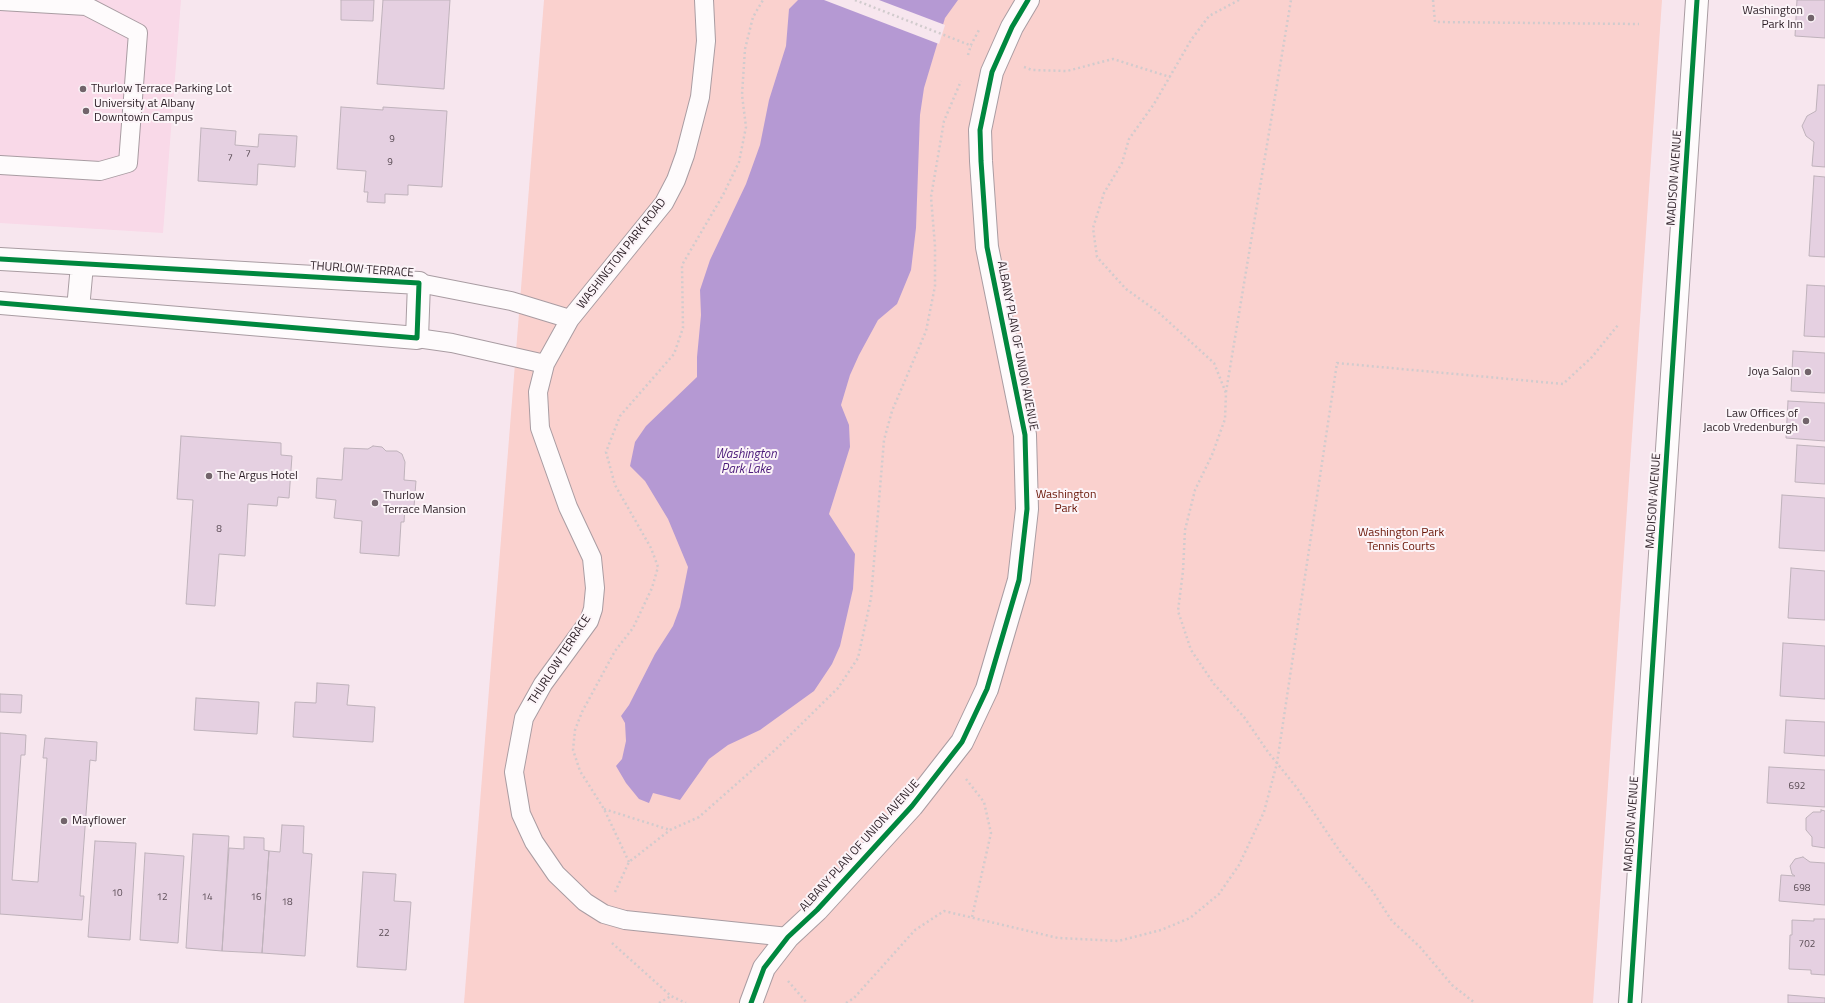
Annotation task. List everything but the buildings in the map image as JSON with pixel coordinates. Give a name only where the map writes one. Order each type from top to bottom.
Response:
[{"type":"street","name":"ALBANY PLAN OF UNION AVENUE","points":[[751,1003],[764,968],[788,937],[817,910],[912,806],[962,742],[987,689],[1019,580],[1027,509],[1026,435],[987,247],[980,161],[980,130],[992,72],[1012,27],[1028,0]]},
{"type":"street","name":"MADISON AVENUE","points":[[1630,1003],[1697,0]]},
{"type":"street","name":"THURLOW TERRACE","points":[[0,259],[419,283],[417,338]]},
{"type":"street","points":[[78,309],[82,264]]},
{"type":"street","points":[[0,303],[417,338]]},
{"type":"lane","name":"WASHINGTON PARK ROAD","points":[[570,319],[664,203],[676,180],[685,155],[700,97],[706,41],[704,0]]},
{"type":"lane","points":[[0,1],[86,6],[138,33],[128,163],[100,171],[0,165]]},
{"type":"lane","name":"THURLOW TERRACE","points":[[419,283],[511,301],[570,319],[545,364],[538,392],[540,428],[568,507],[592,558],[595,588],[593,609],[589,621],[543,684],[524,718],[514,772],[521,814],[534,842],[556,874],[585,902],[604,914],[625,920],[788,937]]},
{"type":"lane","points":[[417,338],[545,364]]},
{"type":"path","points":[[629,862],[604,809],[580,771],[573,750],[575,730],[582,712],[615,651],[637,621],[652,588],[658,567],[651,548],[615,485],[606,452],[620,416],[674,354],[683,328],[682,265],[723,195],[739,162],[746,127],[742,95],[745,49],[754,16],[763,0]]},
{"type":"path","points":[[855,0],[1000,55],[1032,70],[1067,71],[1113,59],[1170,77]]},
{"type":"path","points":[[1226,393],[1214,363],[1158,312],[1126,289],[1097,257],[1093,228],[1104,193],[1122,163],[1129,139],[1154,104],[1191,40],[1209,16],[1239,0]]},
{"type":"path","points":[[1291,0],[1226,393],[1225,419],[1212,455],[1195,490],[1185,530],[1183,571],[1178,611],[1191,650],[1214,684],[1244,717],[1297,788],[1341,853],[1371,889],[1392,921],[1420,947],[1452,985],[1475,1003]]},
{"type":"path","points":[[1433,0],[1436,22],[1639,24]]},
{"type":"path","points":[[967,60],[971,45],[981,26]]},
{"type":"path","points":[[686,1003],[671,996],[612,943],[604,914],[629,862],[670,830],[699,817],[775,750],[838,688],[858,658],[871,598],[884,440],[892,411],[926,331],[935,286],[935,246],[931,198],[944,121],[963,75]]},
{"type":"path","points":[[846,1003],[854,998],[915,930],[944,911],[972,917],[1001,926],[1058,938],[1118,941],[1161,930],[1190,918],[1219,894],[1239,865],[1264,812],[1277,763],[1337,363],[1563,384],[1592,357],[1618,325]]},
{"type":"path","points":[[946,762],[970,783],[984,802],[991,833],[972,917]]},
{"type":"path","points":[[604,809],[670,830]]},
{"type":"path","points":[[659,1003],[671,996]]},
{"type":"shaded area","name":"University at Albany Downtown Campus","points":[[0,0],[181,0],[163,233],[0,223]]},
{"type":"green space","name":"Washington Park","points":[[544,0],[1662,0],[1593,1003],[464,1003]]},
{"type":"water","name":"Washington Park Lake","points":[[798,0],[958,0],[945,18],[924,88],[920,115],[916,228],[911,270],[897,304],[878,320],[859,355],[850,375],[841,405],[849,425],[850,447],[829,514],[855,554],[853,589],[840,646],[832,664],[814,691],[760,730],[728,745],[709,759],[680,800],[653,793],[649,803],[639,799],[626,783],[616,766],[622,759],[626,741],[625,723],[621,716],[629,705],[655,654],[673,626],[680,607],[688,567],[668,519],[645,481],[630,466],[635,442],[646,426],[697,377],[697,357],[701,315],[700,290],[710,260],[746,184],[760,145],[769,100],[786,46],[789,9]]},
{"type":"pier","points":[[824,0],[879,0],[945,25],[939,44]]},
{"type":"cycle path","points":[[751,1003],[764,968],[788,937],[817,910],[912,806],[962,742],[987,689],[1019,580],[1027,509],[1025,435],[987,247],[980,130],[992,72],[1012,27],[1028,0]]},
{"type":"cycle path","points":[[1630,1003],[1697,0]]},
{"type":"cycle path","points":[[0,259],[419,283],[417,338],[0,303]]},
{"type":"place","name":"Washington Park Inn","points":[[1811,18]]},
{"type":"place","name":"Thurlow Terrace Parking Lot","points":[[83,89]]},
{"type":"place","name":"University at Albany Downtown Campus","points":[[86,111]]},
{"type":"place","name":"Joya Salon","points":[[1808,372]]},
{"type":"place","name":"Law Offices of Jacob Vredenburgh","points":[[1806,421]]},
{"type":"place","name":"The Argus Hotel","points":[[209,476]]},
{"type":"place","name":"Thurlow Terrace Mansion","points":[[375,503]]},
{"type":"place","name":"Mayflower","points":[[64,821]]},
{"type":"park label","name":"Washington Park Tennis Courts","points":[[1401,540]]}]
